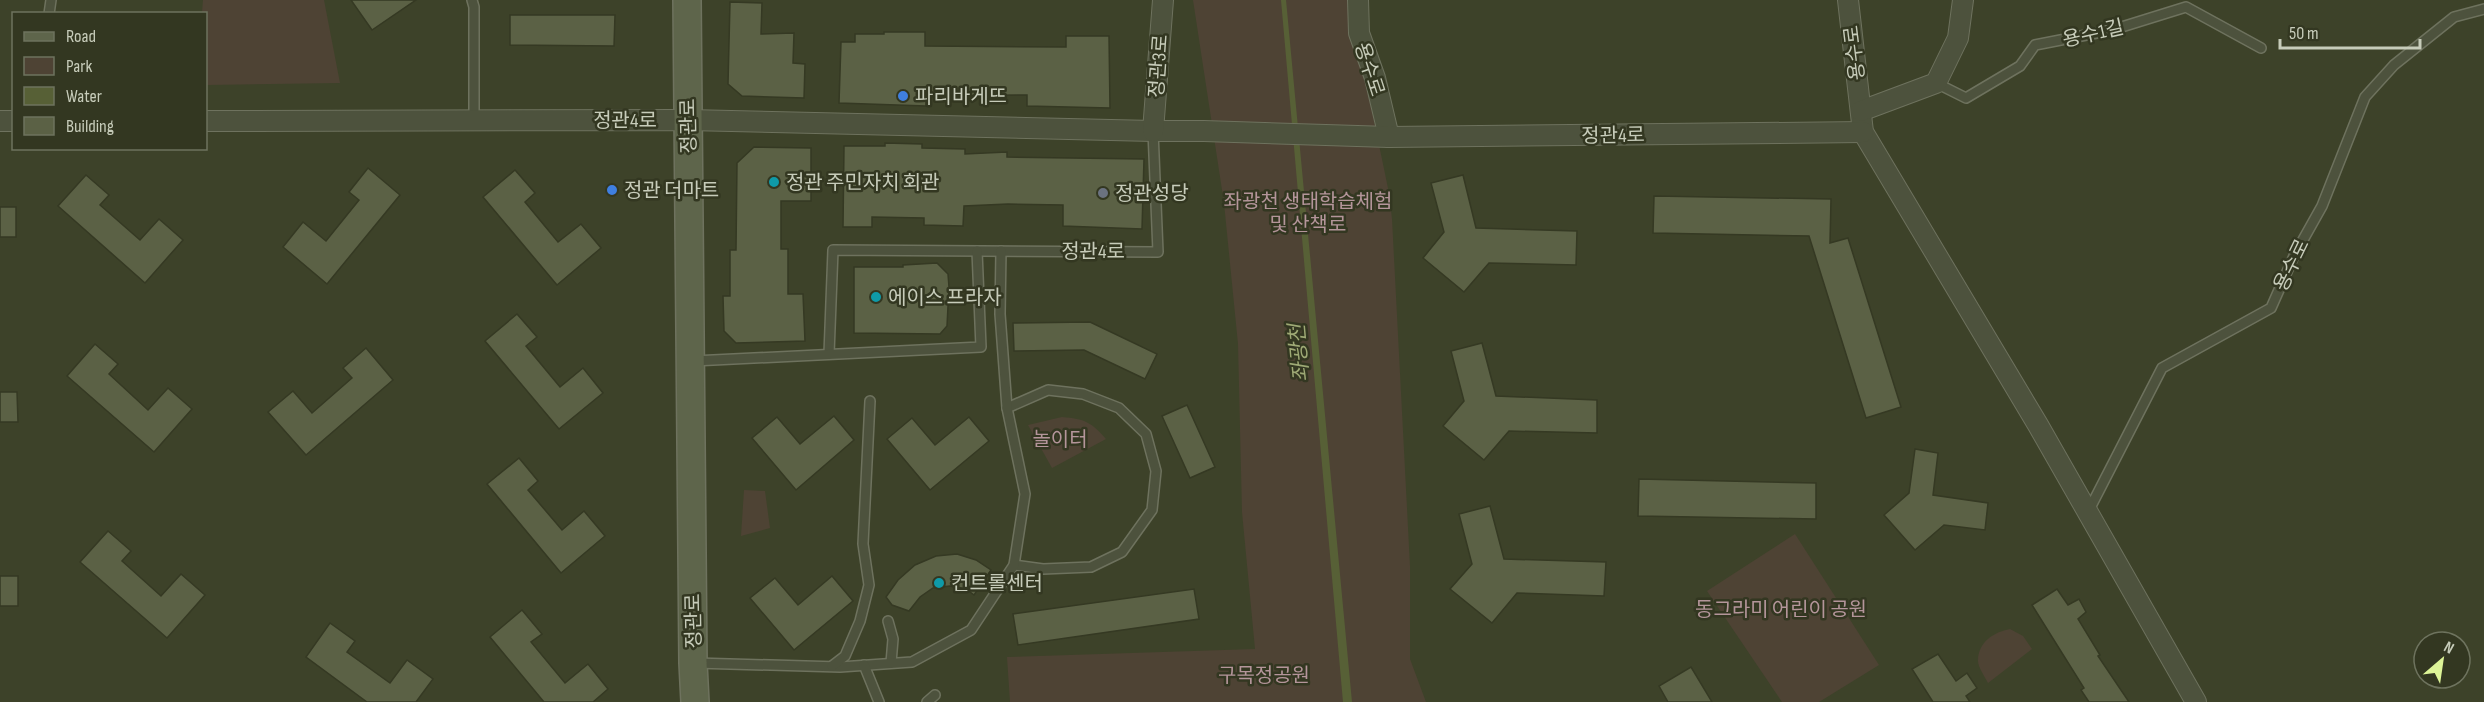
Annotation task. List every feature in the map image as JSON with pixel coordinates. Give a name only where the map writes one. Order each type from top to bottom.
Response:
[{"type":"street","name":"정관로","points":[[687,0],[695,702]]},
{"type":"street","name":"정관3로","points":[[1153,132],[1163,0]]},
{"type":"street","name":"용수로","points":[[1358,0],[1359,33],[1375,78],[1389,138]]},
{"type":"street","name":"용수로","points":[[1848,0],[1863,132],[2088,512],[2196,702]]},
{"type":"street","points":[[1861,111],[1936,83],[1958,38],[1963,0]]},
{"type":"street","name":"정관4로","points":[[207,121],[688,120],[1153,132],[1204,131],[1389,138],[1863,132]]},
{"type":"lane","points":[[472,0],[474,7],[474,120]]},
{"type":"lane","name":"용수1길","points":[[1936,83],[1966,98],[2020,66],[2035,45],[2112,30],[2186,7],[2261,48]]},
{"type":"lane","name":"용수로","points":[[2088,512],[2162,368],[2271,309],[2294,255],[2322,206],[2365,97],[2394,65],[2454,17],[2484,9]]},
{"type":"lane","name":"정관4로","points":[[829,354],[833,250],[1158,252],[1153,132]]},
{"type":"lane","points":[[690,361],[981,347],[977,251]]},
{"type":"lane","points":[[693,663],[832,666],[912,662],[971,630],[1014,565],[1025,494],[1007,408],[1000,314],[1001,251]]},
{"type":"lane","points":[[1007,408],[1048,390],[1083,394],[1119,408],[1146,434],[1156,471],[1152,510],[1122,552],[1091,567],[1043,569],[1014,565]]},
{"type":"lane","points":[[832,666],[845,656],[860,621],[869,585],[863,544],[870,401]]},
{"type":"lane","points":[[888,621],[893,639],[891,663]]},
{"type":"lane","points":[[864,665],[879,702]]},
{"type":"lane","points":[[927,702],[935,695]]},
{"type":"green space","points":[[203,0],[324,0],[340,83],[207,85],[207,12],[202,12]]},
{"type":"green space","name":"좌광천 생태학습체험 및 산책로","points":[[1193,0],[1349,0],[1389,193],[1392,219],[1410,566],[1410,659],[1426,702],[1010,702],[1007,657],[1255,649],[1242,512],[1238,344],[1224,203]]},
{"type":"green space","name":"놀이터","points":[[1062,417],[1087,422],[1106,439],[1052,468],[1028,425]]},
{"type":"green space","points":[[744,490],[765,491],[770,528],[741,536]]},
{"type":"green space","name":"동그라미 어린이 공원","points":[[1795,534],[1879,665],[1819,702],[1782,702],[1707,591]]},
{"type":"green space","points":[[2010,629],[2023,636],[2032,649],[1988,683],[1978,663],[1981,648],[1993,635]]},
{"type":"water","name":"좌광천","points":[[1281,0],[1286,0],[1352,702],[1343,702]]},
{"type":"building","points":[[351,0],[416,0],[372,30]]},
{"type":"building","points":[[730,2],[762,3],[761,34],[794,33],[793,63],[805,64],[804,98],[742,96],[728,84]]},
{"type":"building","points":[[510,15],[615,15],[614,46],[510,45]]},
{"type":"building","points":[[884,32],[925,32],[925,46],[1066,47],[1066,36],[1109,36],[1110,108],[1027,106],[1027,95],[926,96],[926,106],[839,103],[841,42],[855,42],[855,34],[884,34]]},
{"type":"building","points":[[885,143],[922,144],[922,148],[965,149],[965,154],[1007,152],[1007,157],[1144,159],[1142,229],[1063,226],[1063,205],[1008,204],[964,206],[963,226],[924,225],[924,218],[872,217],[872,227],[843,227],[844,146],[885,146]]},
{"type":"building","points":[[754,147],[811,148],[811,201],[781,201],[781,249],[788,249],[788,294],[803,294],[805,341],[736,343],[724,331],[723,296],[730,296],[730,250],[736,250],[737,163]]},
{"type":"building","points":[[368,168],[400,195],[327,284],[283,247],[303,222],[326,241],[359,200],[349,192]]},
{"type":"building","points":[[515,170],[535,193],[525,202],[558,242],[581,224],[601,248],[557,285],[483,197]]},
{"type":"building","points":[[86,175],[109,195],[100,205],[140,240],[159,219],[183,240],[145,283],[58,206]]},
{"type":"building","points":[[1463,175],[1476,228],[1577,231],[1576,265],[1489,263],[1464,292],[1423,258],[1444,232],[1431,183]]},
{"type":"building","points":[[1654,196],[1831,199],[1830,243],[1848,238],[1901,407],[1866,418],[1809,236],[1653,233]]},
{"type":"building","points":[[0,207],[16,207],[16,237],[0,237]]},
{"type":"building","points":[[937,263],[948,274],[949,287],[947,326],[940,334],[854,333],[854,267],[903,267],[903,265]]},
{"type":"building","points":[[517,314],[537,337],[526,346],[560,387],[583,368],[603,393],[559,429],[485,341]]},
{"type":"building","points":[[1090,322],[1157,354],[1145,379],[1084,350],[1014,351],[1013,323]]},
{"type":"building","points":[[1482,343],[1496,396],[1597,400],[1597,433],[1509,431],[1484,460],[1443,426],[1464,401],[1451,351]]},
{"type":"building","points":[[95,344],[118,364],[109,374],[148,410],[168,388],[192,409],[154,452],[67,376]]},
{"type":"building","points":[[366,348],[393,380],[306,455],[268,412],[293,391],[312,413],[352,378],[343,368]]},
{"type":"building","points":[[0,392],[17,392],[18,422],[0,422]]},
{"type":"building","points":[[1187,405],[1215,467],[1190,478],[1162,416]]},
{"type":"building","points":[[834,416],[854,440],[796,490],[752,438],[777,417],[800,444]]},
{"type":"building","points":[[969,417],[989,441],[930,490],[887,439],[912,418],[935,445]]},
{"type":"building","points":[[1915,449],[1938,453],[1933,495],[1988,503],[1985,530],[1944,525],[1915,550],[1884,515],[1909,493]]},
{"type":"building","points":[[519,458],[538,481],[528,490],[562,530],[584,511],[605,536],[561,573],[487,484]]},
{"type":"building","points":[[1639,479],[1816,483],[1816,519],[1638,516]]},
{"type":"building","points":[[1490,506],[1504,559],[1606,562],[1604,596],[1517,593],[1492,623],[1450,589],[1472,564],[1459,514]]},
{"type":"building","points":[[108,531],[131,551],[122,561],[161,596],[181,574],[205,595],[167,638],[80,562]]},
{"type":"building","name":"컨트롤센터","points":[[957,554],[976,560],[991,570],[974,595],[966,589],[950,586],[933,588],[920,597],[909,611],[892,605],[886,597],[898,580],[915,565],[936,556]]},
{"type":"building","points":[[0,576],[18,576],[18,606],[0,606]]},
{"type":"building","points":[[832,576],[853,601],[794,650],[750,598],[775,578],[798,605]]},
{"type":"building","points":[[1194,589],[1199,619],[1018,645],[1013,614]]},
{"type":"building","points":[[2057,589],[2068,605],[2079,599],[2086,612],[2078,619],[2100,655],[2098,656],[2129,702],[2089,702],[2081,690],[2084,688],[2032,605]]},
{"type":"building","points":[[522,610],[542,634],[531,642],[565,683],[588,664],[608,689],[593,702],[544,702],[490,637]]},
{"type":"building","points":[[330,623],[355,641],[347,652],[390,683],[407,660],[433,679],[416,702],[367,702],[306,657]]},
{"type":"building","points":[[1938,654],[1956,681],[1967,673],[1977,688],[1966,696],[1970,702],[1933,702],[1912,669]]},
{"type":"building","points":[[1691,667],[1712,702],[1668,702],[1659,686]]},
{"type":"place","name":"파리바게뜨","points":[[903,96]]},
{"type":"place","name":"정관 주민자치 회관","points":[[774,182]]},
{"type":"place","name":"정관 더마트","points":[[612,190]]},
{"type":"place","name":"정관성당","points":[[1103,193]]},
{"type":"place","name":"에이스 프라자","points":[[876,297]]},
{"type":"place","name":"컨트롤센터","points":[[939,583]]},
{"type":"park label","name":"구목정공원","points":[[1264,675]]}]
